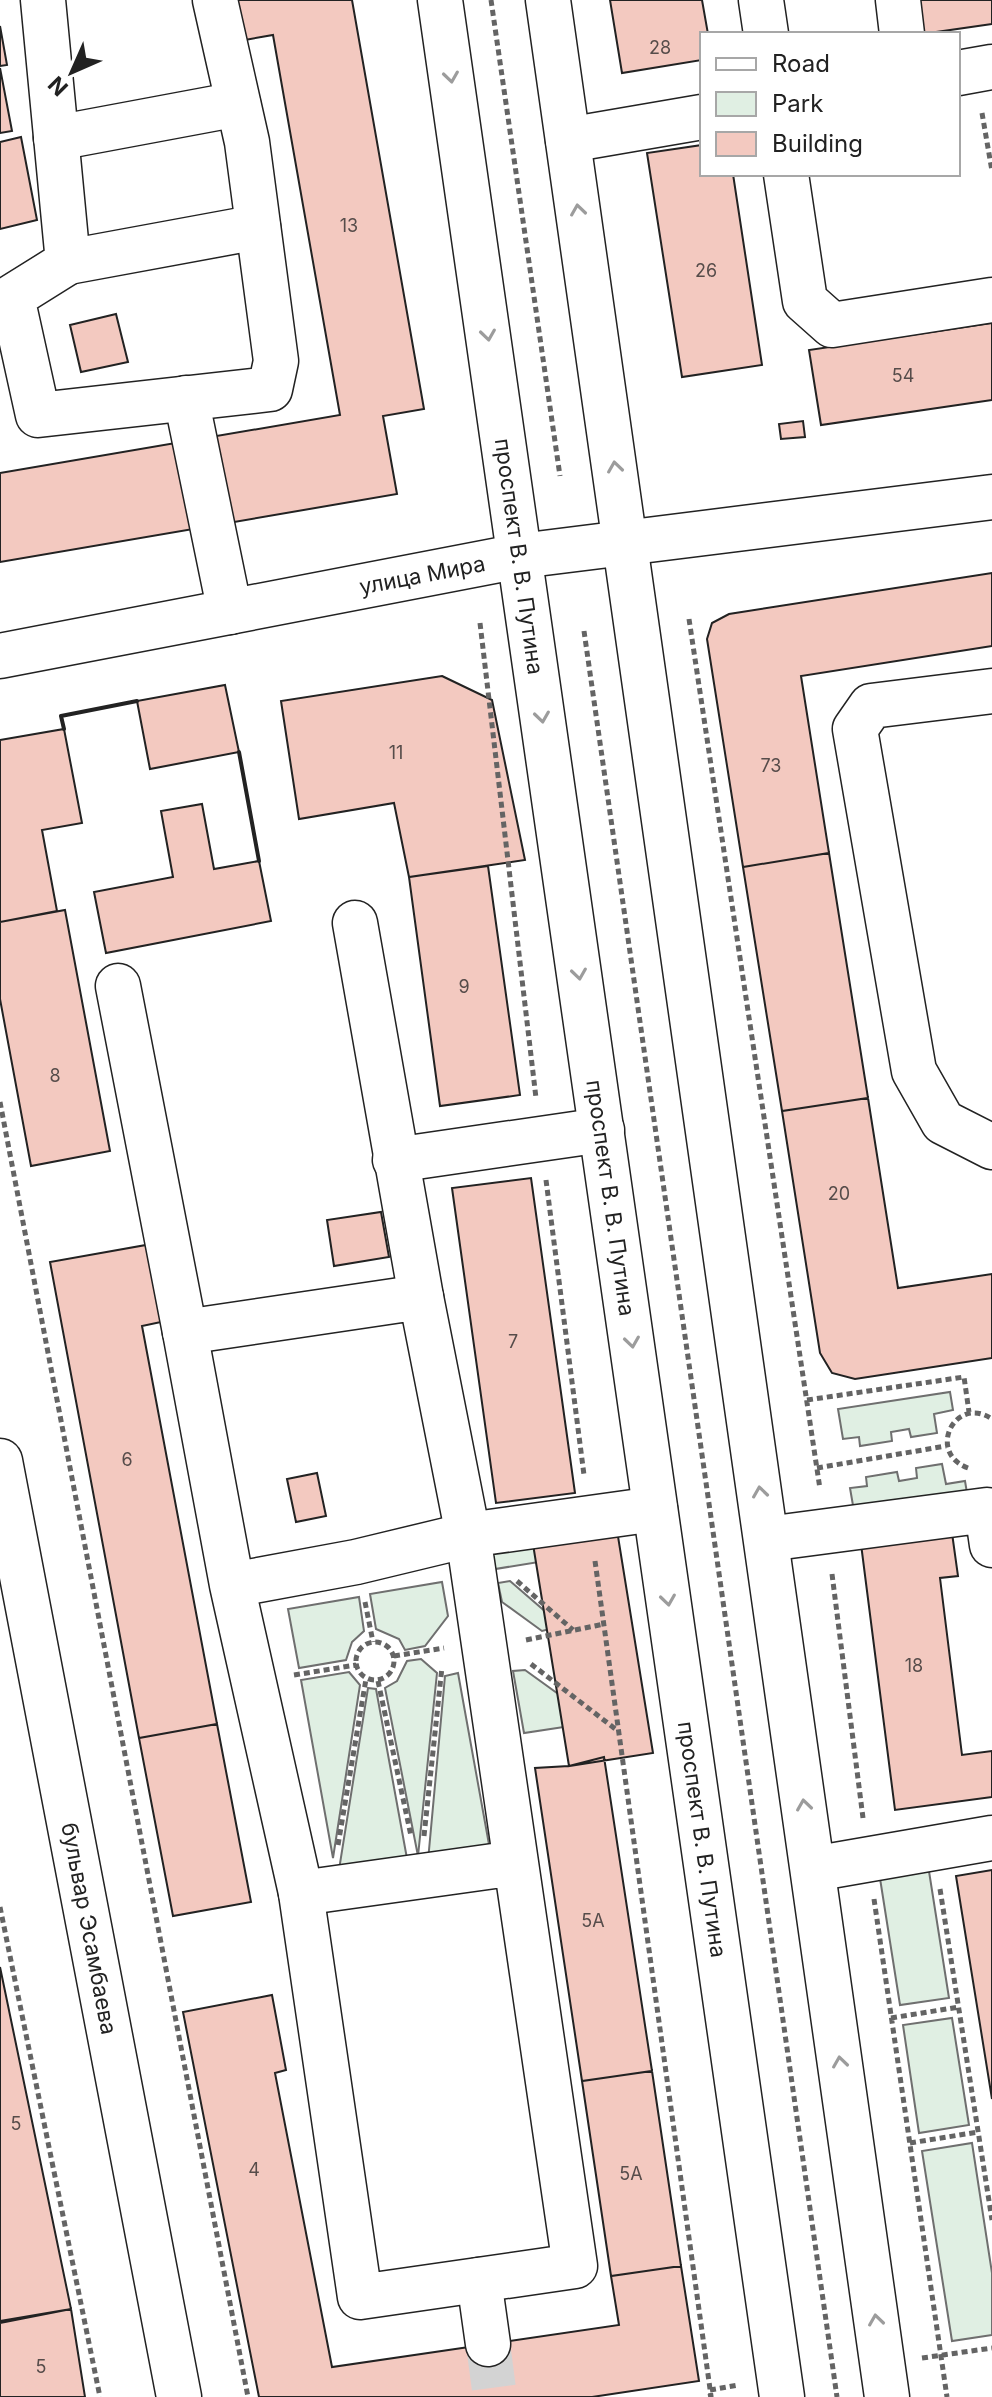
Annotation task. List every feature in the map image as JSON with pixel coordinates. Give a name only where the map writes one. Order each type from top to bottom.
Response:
[{"type":"main road","points":[[43,0],[68,262]]},
{"type":"main road","points":[[215,0],[238,104],[258,227],[276,361],[270,389],[38,415],[12,297],[68,262],[258,227]]},
{"type":"main road","name":"проспект В. В. Путина","points":[[440,0],[781,2388]]},
{"type":"main road","points":[[548,0],[885,2381]]},
{"type":"main road","points":[[761,0],[766,32]]},
{"type":"main road","points":[[898,0],[902,32]]},
{"type":"main road","points":[[56,138],[238,104]]},
{"type":"main road","points":[[568,140],[700,117]]},
{"type":"main road","points":[[786,176],[805,301],[832,325],[992,300]]},
{"type":"main road","points":[[186,398],[230,612]]},
{"type":"main road","name":"улица Мира","points":[[0,656],[520,556],[992,497]]},
{"type":"main road","points":[[992,691],[871,706],[855,729],[914,1071],[943,1122],[992,1147]]},
{"type":"main road","points":[[118,986],[232,1585],[275,1678],[316,1891],[360,2297],[575,2266],[468,1535],[395,1160],[355,923]]},
{"type":"main road","points":[[395,1160],[602,1130]]},
{"type":"main road","points":[[185,1332],[421,1297]]},
{"type":"main road","name":"бульвар Эсамбаева","points":[[0,1461],[179,2397]]},
{"type":"main road","points":[[232,1585],[356,1562],[468,1535],[655,1509]]},
{"type":"main road","points":[[767,1539],[987,1510],[992,1545]]},
{"type":"main road","points":[[813,1869],[992,1838]]},
{"type":"main road","points":[[316,1891],[515,1863]]},
{"type":"main road","points":[[479,2280],[488,2344]]},
{"type":"path","points":[[491,0],[560,476]]},
{"type":"path","points":[[975,70],[992,171]]},
{"type":"path","points":[[584,631],[837,2397]]},
{"type":"path","points":[[0,1102],[248,2397]]},
{"type":"path","points":[[807,1400],[964,1377],[969,1412]]},
{"type":"path","points":[[980,1469],[965,1467],[953,1460],[946,1446],[947,1431],[955,1419],[969,1412],[992,1419]]},
{"type":"path","points":[[817,1468],[946,1446]]},
{"type":"path","points":[[510,1574],[573,1631]]},
{"type":"path","points":[[373,1642],[389,1648],[394,1656],[394,1667],[388,1676],[378,1681],[366,1679],[356,1665],[357,1654],[363,1646],[373,1642]]},
{"type":"path","points":[[420,1877],[444,1648]]},
{"type":"path","points":[[275,1678],[293,1661]]},
{"type":"path","points":[[528,1661],[619,1731]]},
{"type":"path","points":[[275,1678],[356,1665]]},
{"type":"path","points":[[275,1678],[298,1690]]},
{"type":"path","points":[[316,1891],[366,1679]]},
{"type":"path","points":[[378,1681],[420,1877]]},
{"type":"path","points":[[934,1848],[992,2220]]},
{"type":"path","points":[[0,1907],[100,2397]]},
{"type":"path","points":[[891,2018],[959,2007]]},
{"type":"path","points":[[910,2143],[978,2132]]},
{"type":"path","points":[[709,2394],[781,2388],[833,2372],[885,2381],[992,2348]]},
{"type":"green space","points":[[950,1392],[953,1410],[934,1414],[937,1433],[911,1437],[909,1429],[891,1432],[892,1441],[860,1446],[859,1437],[843,1439],[838,1409]]},
{"type":"green space","points":[[942,1464],[946,1484],[965,1481],[968,1499],[855,1517],[850,1488],[867,1486],[866,1477],[897,1472],[899,1481],[917,1478],[916,1468]]},
{"type":"green space","points":[[579,1538],[582,1555],[483,1571],[481,1555]]},
{"type":"green space","points":[[510,1581],[562,1626],[542,1631],[502,1602],[498,1583]]},
{"type":"green space","points":[[442,1582],[448,1616],[425,1646],[405,1650],[399,1639],[376,1629],[370,1594]]},
{"type":"green space","points":[[359,1597],[364,1631],[352,1642],[346,1660],[299,1668],[288,1609]]},
{"type":"green space","points":[[421,1659],[437,1673],[418,1856],[385,1688],[397,1681],[407,1661]]},
{"type":"green space","points":[[525,1670],[597,1722],[524,1733],[513,1671]]},
{"type":"green space","points":[[349,1672],[360,1685],[333,1858],[301,1680]]},
{"type":"green space","points":[[458,1673],[490,1850],[428,1861],[445,1676]]},
{"type":"green space","points":[[368,1688],[376,1689],[408,1864],[338,1876]]},
{"type":"green space","points":[[928,1865],[949,1998],[900,2005],[879,1872]]},
{"type":"green space","points":[[952,2018],[969,2125],[919,2133],[903,2025]]},
{"type":"green space","points":[[972,2143],[992,2273],[992,2335],[952,2341],[922,2151]]},
{"type":"building","points":[[231,0],[352,0],[424,409],[383,416],[397,494],[0,562],[0,473],[340,415],[273,35],[239,41]]},
{"type":"building","points":[[610,0],[702,0],[708,32],[700,32],[700,60],[622,73]]},
{"type":"building","points":[[917,0],[992,0],[992,24],[922,32]]},
{"type":"building","points":[[0,26],[7,65],[0,66]]},
{"type":"building","points":[[0,68],[12,131],[0,133]]},
{"type":"building","points":[[21,137],[37,220],[0,229],[0,142]]},
{"type":"building","points":[[700,145],[700,176],[733,176],[762,365],[682,377],[647,153]]},
{"type":"building","points":[[116,314],[128,362],[81,372],[70,325]]},
{"type":"building","points":[[992,323],[992,400],[821,425],[809,350]]},
{"type":"building","points":[[803,421],[805,437],[781,439],[779,424]]},
{"type":"building","points":[[992,573],[992,646],[801,676],[829,853],[743,867],[707,639],[712,623],[729,614]]},
{"type":"building","points":[[442,676],[492,700],[525,860],[409,877],[394,803],[299,819],[281,701]]},
{"type":"building","points":[[225,685],[239,752],[150,769],[137,701]]},
{"type":"building","points":[[64,729],[82,823],[42,830],[57,911],[0,922],[0,740]]},
{"type":"building","points":[[202,804],[214,869],[259,861],[271,921],[106,953],[94,892],[173,877],[161,811]]},
{"type":"building","points":[[829,853],[868,1098],[782,1111],[743,867]]},
{"type":"building","points":[[488,866],[520,1095],[440,1106],[409,877]]},
{"type":"building","points":[[65,910],[110,1151],[31,1166],[0,999],[0,922]]},
{"type":"building","points":[[868,1098],[898,1288],[992,1274],[992,1358],[855,1379],[832,1373],[820,1353],[782,1111]]},
{"type":"building","points":[[531,1178],[575,1493],[496,1503],[452,1188]]},
{"type":"building","points":[[381,1212],[389,1257],[334,1266],[327,1220]]},
{"type":"building","points":[[146,1245],[161,1322],[142,1326],[217,1724],[139,1738],[50,1262]]},
{"type":"building","points":[[317,1473],[326,1516],[296,1522],[287,1479]]},
{"type":"building","points":[[616,1524],[653,1753],[569,1766],[532,1538]]},
{"type":"building","points":[[952,1533],[958,1576],[940,1578],[962,1755],[992,1751],[992,1797],[895,1810],[861,1544]]},
{"type":"building","points":[[217,1724],[251,1902],[173,1916],[139,1738]]},
{"type":"building","points":[[604,1757],[652,2071],[582,2081],[535,1768],[569,1766]]},
{"type":"building","points":[[992,1870],[992,2099],[956,1876]]},
{"type":"building","points":[[0,1967],[71,2309],[0,2321]]},
{"type":"building","points":[[272,1995],[286,2070],[275,2073],[332,2367],[619,2325],[611,2276],[681,2266],[699,2381],[592,2397],[259,2397],[183,2012]]},
{"type":"building","points":[[652,2071],[681,2266],[611,2276],[582,2081]]},
{"type":"building","points":[[71,2309],[85,2397],[0,2397],[0,2323]]},
{"type":"tunnel","points":[[488,2344],[495,2397]]},
{"type":"wall","points":[[64,729],[61,716],[137,701]]},
{"type":"wall","points":[[239,752],[259,861]]}]
